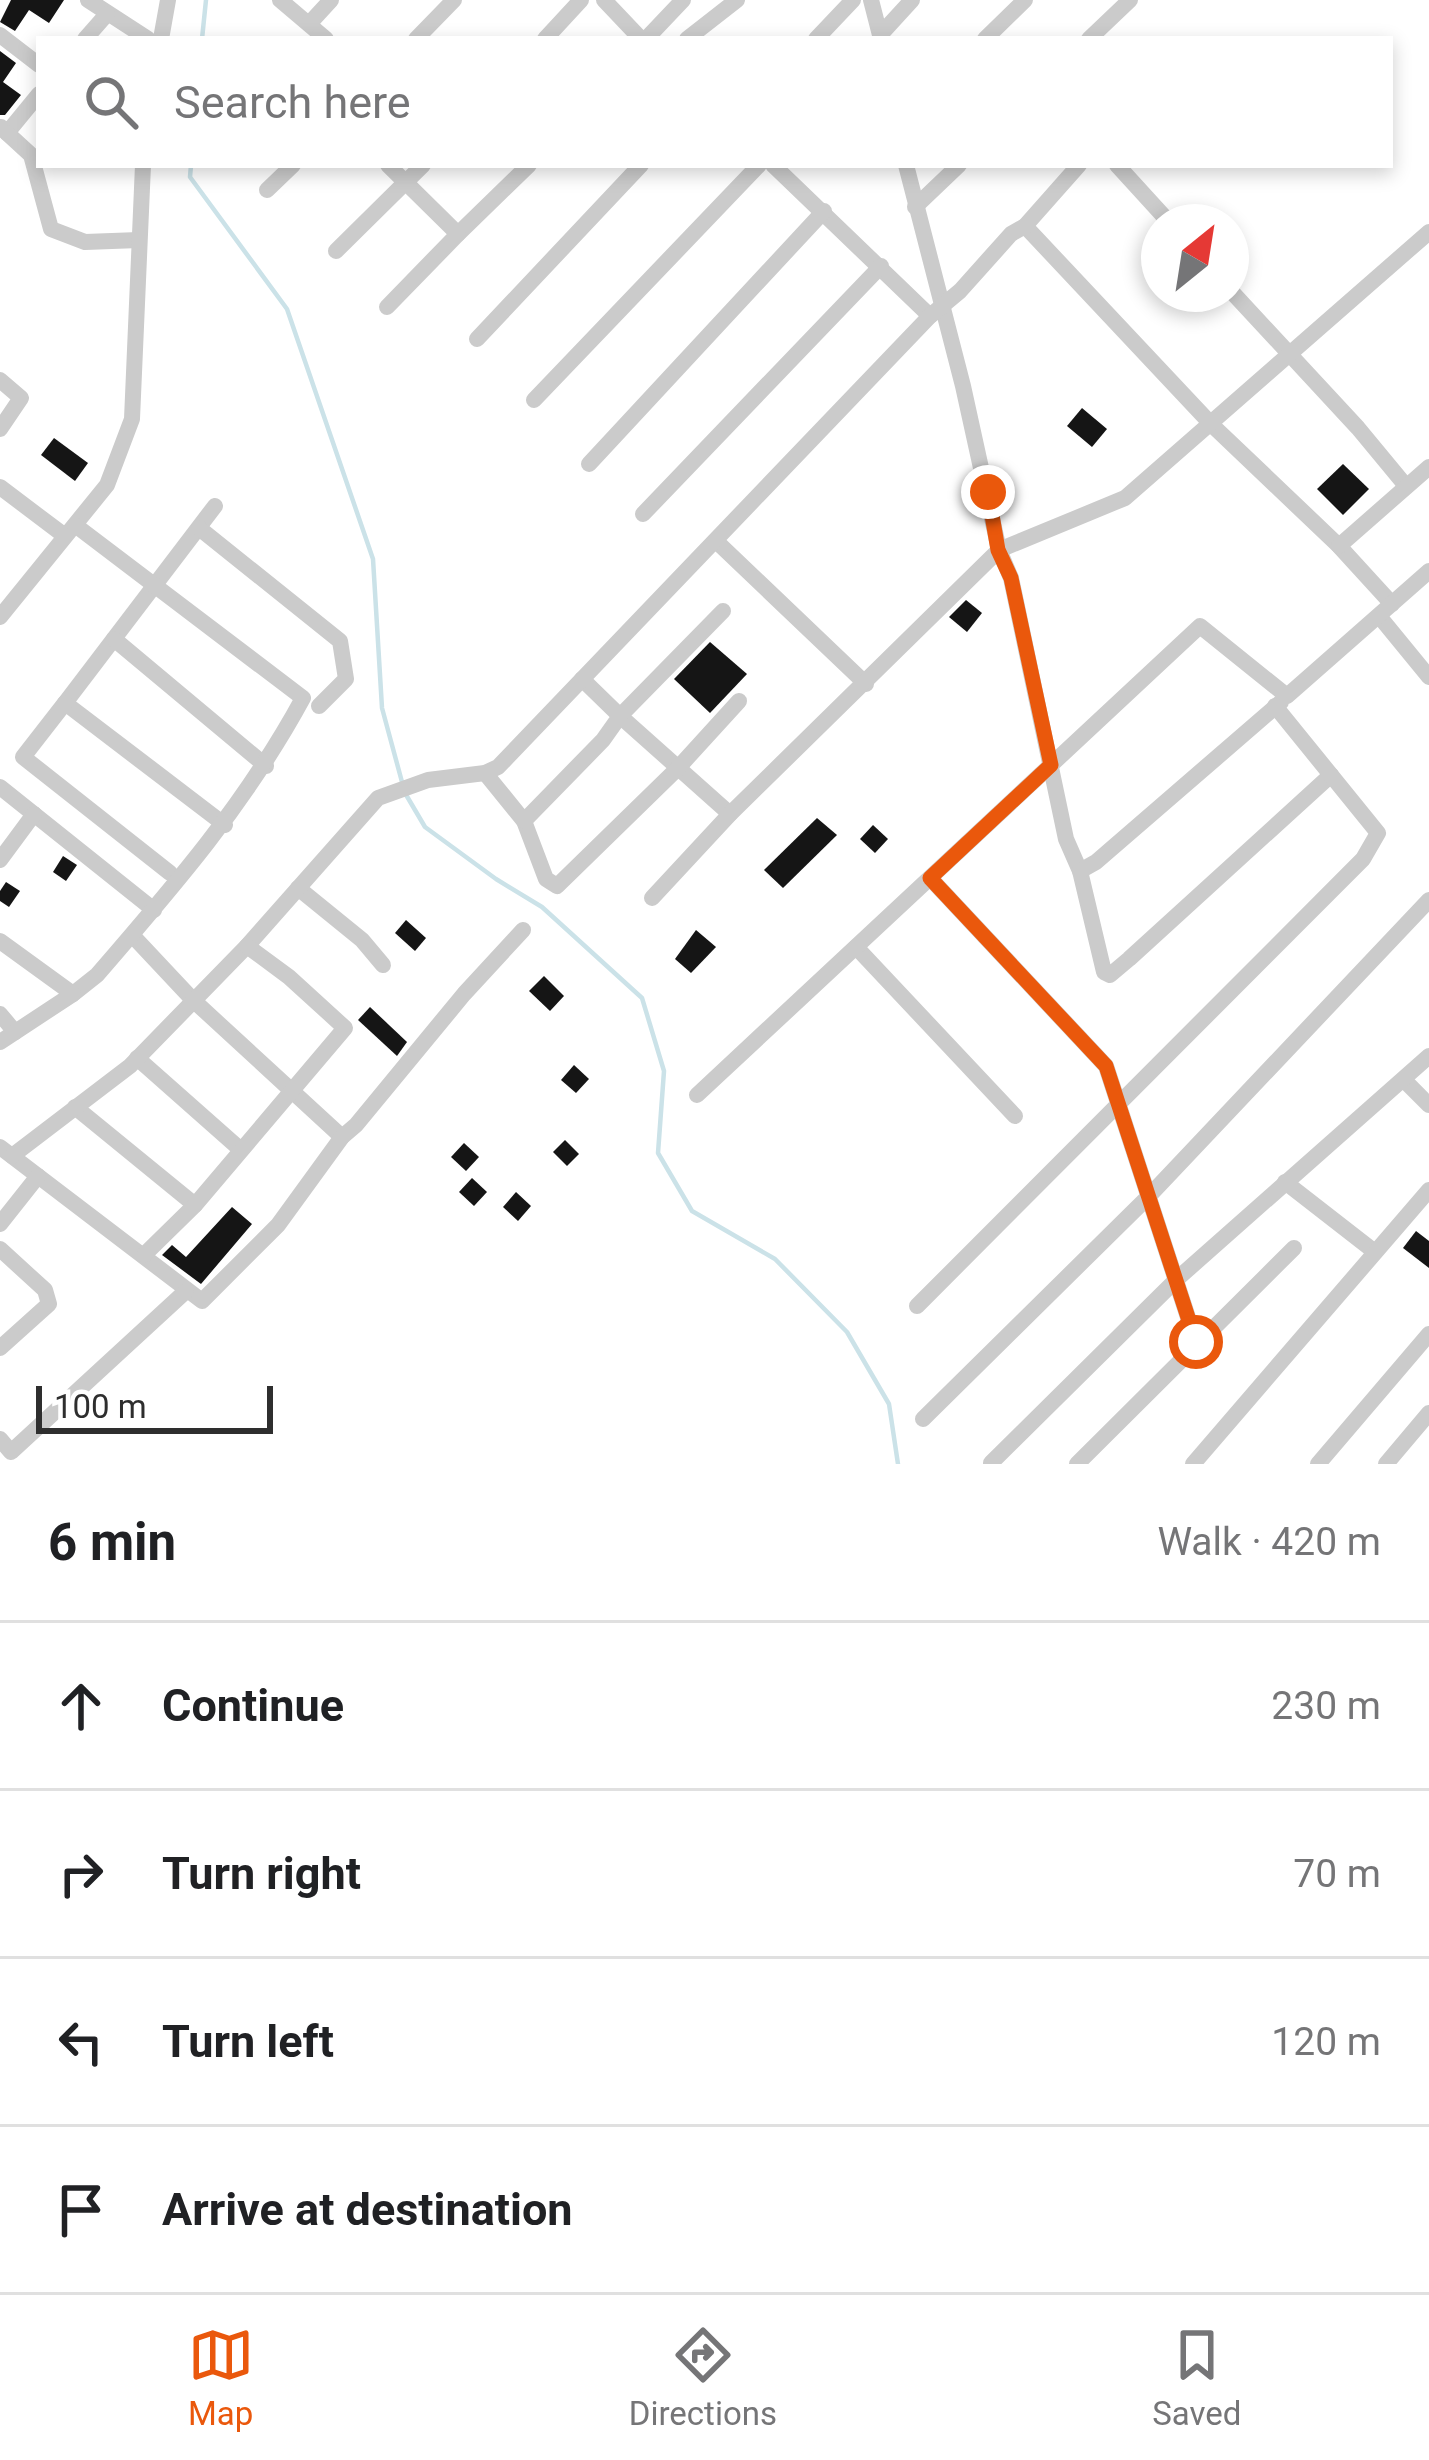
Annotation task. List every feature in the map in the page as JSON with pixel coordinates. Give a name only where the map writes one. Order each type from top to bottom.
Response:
[{"type":"street","points":[[88,0],[143,36]]},
{"type":"street","points":[[162,36],[168,0]]},
{"type":"street","points":[[280,0],[323,36]]},
{"type":"street","points":[[309,23],[331,0]]},
{"type":"street","points":[[419,36],[454,0]]},
{"type":"street","points":[[548,36],[581,0]]},
{"type":"street","points":[[604,0],[641,36]]},
{"type":"street","points":[[647,36],[683,0]]},
{"type":"street","points":[[691,36],[737,0]]},
{"type":"street","points":[[818,36],[853,0]]},
{"type":"street","points":[[871,0],[881,36]]},
{"type":"street","points":[[882,36],[911,0]]},
{"type":"street","points":[[989,36],[1025,0]]},
{"type":"street","points":[[1092,36],[1130,0]]},
{"type":"street","points":[[88,36],[106,14]]},
{"type":"street","points":[[0,35],[36,62]]},
{"type":"street","points":[[36,97],[3,130],[31,155],[51,229],[85,242],[139,240]]},
{"type":"street","points":[[0,617],[107,485],[132,419],[143,168]]},
{"type":"street","points":[[267,190],[290,168]]},
{"type":"street","points":[[391,168],[458,234]]},
{"type":"street","points":[[336,250],[421,168]]},
{"type":"street","points":[[387,308],[526,168]]},
{"type":"street","points":[[477,339],[638,168]]},
{"type":"street","points":[[534,400],[756,168]]},
{"type":"street","points":[[775,168],[936,312]]},
{"type":"street","points":[[907,168],[936,312],[998,550],[1011,578],[1066,839],[1080,871],[1104,972],[1110,975],[1331,775]]},
{"type":"street","points":[[915,207],[956,168]]},
{"type":"street","points":[[524,930],[342,1136],[278,1226],[202,1301],[6,1151],[75,1107],[137,1058],[247,946],[378,798],[428,780],[498,767],[1076,168]]},
{"type":"street","points":[[1120,168],[1152,204]]},
{"type":"street","points":[[589,464],[824,212]]},
{"type":"street","points":[[1024,226],[1212,425],[1339,546],[1429,677]]},
{"type":"street","points":[[652,898],[730,814],[998,550],[1124,498],[1429,232]]},
{"type":"street","points":[[643,514],[881,266]]},
{"type":"street","points":[[1249,311],[1406,486]]},
{"type":"street","points":[[0,380],[21,398],[0,429]]},
{"type":"street","points":[[1339,546],[1429,467]]},
{"type":"street","points":[[0,488],[156,584],[303,698],[266,766],[225,824],[97,975],[7,1037],[0,1014]]},
{"type":"street","points":[[170,873],[23,757],[215,506]]},
{"type":"street","points":[[199,528],[340,640],[346,680],[319,706]]},
{"type":"street","points":[[716,541],[866,684]]},
{"type":"street","points":[[1080,871],[1429,572]]},
{"type":"street","points":[[524,821],[723,611]]},
{"type":"street","points":[[697,1095],[1200,626],[1281,701],[1331,775],[1378,832],[1363,859],[917,1306]]},
{"type":"street","points":[[114,639],[266,766]]},
{"type":"street","points":[[582,679],[730,814]]},
{"type":"street","points":[[485,773],[524,821],[546,879],[556,886],[678,768],[739,701]]},
{"type":"street","points":[[65,703],[225,824]]},
{"type":"street","points":[[0,787],[154,910]]},
{"type":"street","points":[[0,860],[34,814]]},
{"type":"street","points":[[930,878],[1106,1066],[1196,1342]]},
{"type":"street","points":[[298,888],[362,940],[383,964]]},
{"type":"street","points":[[923,1419],[1149,1196],[1429,900]]},
{"type":"street","points":[[132,935],[193,1000],[342,1136]]},
{"type":"street","points":[[0,941],[74,994]]},
{"type":"street","points":[[144,1255],[195,1205],[345,1026],[247,946]]},
{"type":"street","points":[[856,946],[1016,1116]]},
{"type":"street","points":[[991,1463],[1177,1280],[1429,1056]]},
{"type":"street","points":[[137,1058],[241,1150]]},
{"type":"street","points":[[1403,1080],[1429,1105]]},
{"type":"street","points":[[75,1107],[195,1205]]},
{"type":"street","points":[[0,1224],[38,1176]]},
{"type":"street","points":[[1285,1182],[1375,1252]]},
{"type":"street","points":[[1193,1464],[1429,1190]]},
{"type":"street","points":[[1077,1464],[1294,1248]]},
{"type":"street","points":[[0,1249],[45,1290],[49,1304],[0,1348]]},
{"type":"street","points":[[0,1439],[11,1452],[185,1291]]},
{"type":"street","points":[[1318,1464],[1429,1334]]},
{"type":"street","points":[[1386,1464],[1428,1415]]},
{"type":"building","points":[[11,0],[64,0],[49,23],[29,10],[15,31],[0,22]]},
{"type":"building","points":[[0,51],[16,63],[3,82],[21,95],[5,115],[0,115]]},
{"type":"building","points":[[1082,408],[1107,429],[1092,447],[1067,426]]},
{"type":"building","points":[[54,438],[88,463],[75,481],[41,455]]},
{"type":"building","points":[[1343,464],[1369,489],[1343,515],[1317,489]]},
{"type":"building","points":[[966,600],[982,613],[967,632],[949,617]]},
{"type":"building","points":[[710,642],[747,674],[710,713],[674,679]]},
{"type":"building","points":[[817,818],[837,835],[783,888],[764,870]]},
{"type":"building","points":[[873,825],[888,839],[875,853],[860,839]]},
{"type":"building","points":[[63,856],[77,865],[66,881],[53,872]]},
{"type":"building","points":[[6,882],[20,891],[9,907],[0,901]]},
{"type":"building","points":[[406,920],[426,938],[415,951],[395,933]]},
{"type":"building","points":[[696,930],[716,947],[691,973],[675,959]]},
{"type":"building","points":[[544,976],[564,996],[550,1011],[529,991]]},
{"type":"building","points":[[370,1007],[407,1042],[397,1056],[358,1020]]},
{"type":"building","points":[[574,1065],[589,1079],[576,1093],[561,1080]]},
{"type":"building","points":[[565,1140],[579,1154],[567,1166],[553,1152]]},
{"type":"building","points":[[464,1143],[479,1157],[466,1171],[451,1157]]},
{"type":"building","points":[[472,1178],[487,1192],[474,1206],[459,1192]]},
{"type":"building","points":[[516,1192],[531,1206],[518,1221],[503,1207]]},
{"type":"building","points":[[232,1207],[252,1224],[201,1284],[162,1255],[172,1245],[186,1257]]},
{"type":"building","points":[[1416,1231],[1429,1241],[1429,1268],[1403,1248]]},
{"type":"waterway","points":[[202,36],[206,0]]},
{"type":"waterway","points":[[191,168],[190,177],[287,309],[373,559],[382,708],[402,782]]},
{"type":"waterway","points":[[405,793],[425,827],[542,907],[642,998],[664,1071],[658,1153],[692,1211],[775,1259],[847,1332],[889,1404],[898,1464]]},
{"type":"route","points":[[988,492],[1051,765],[930,878],[1113,1077],[1196,1342]]}]
